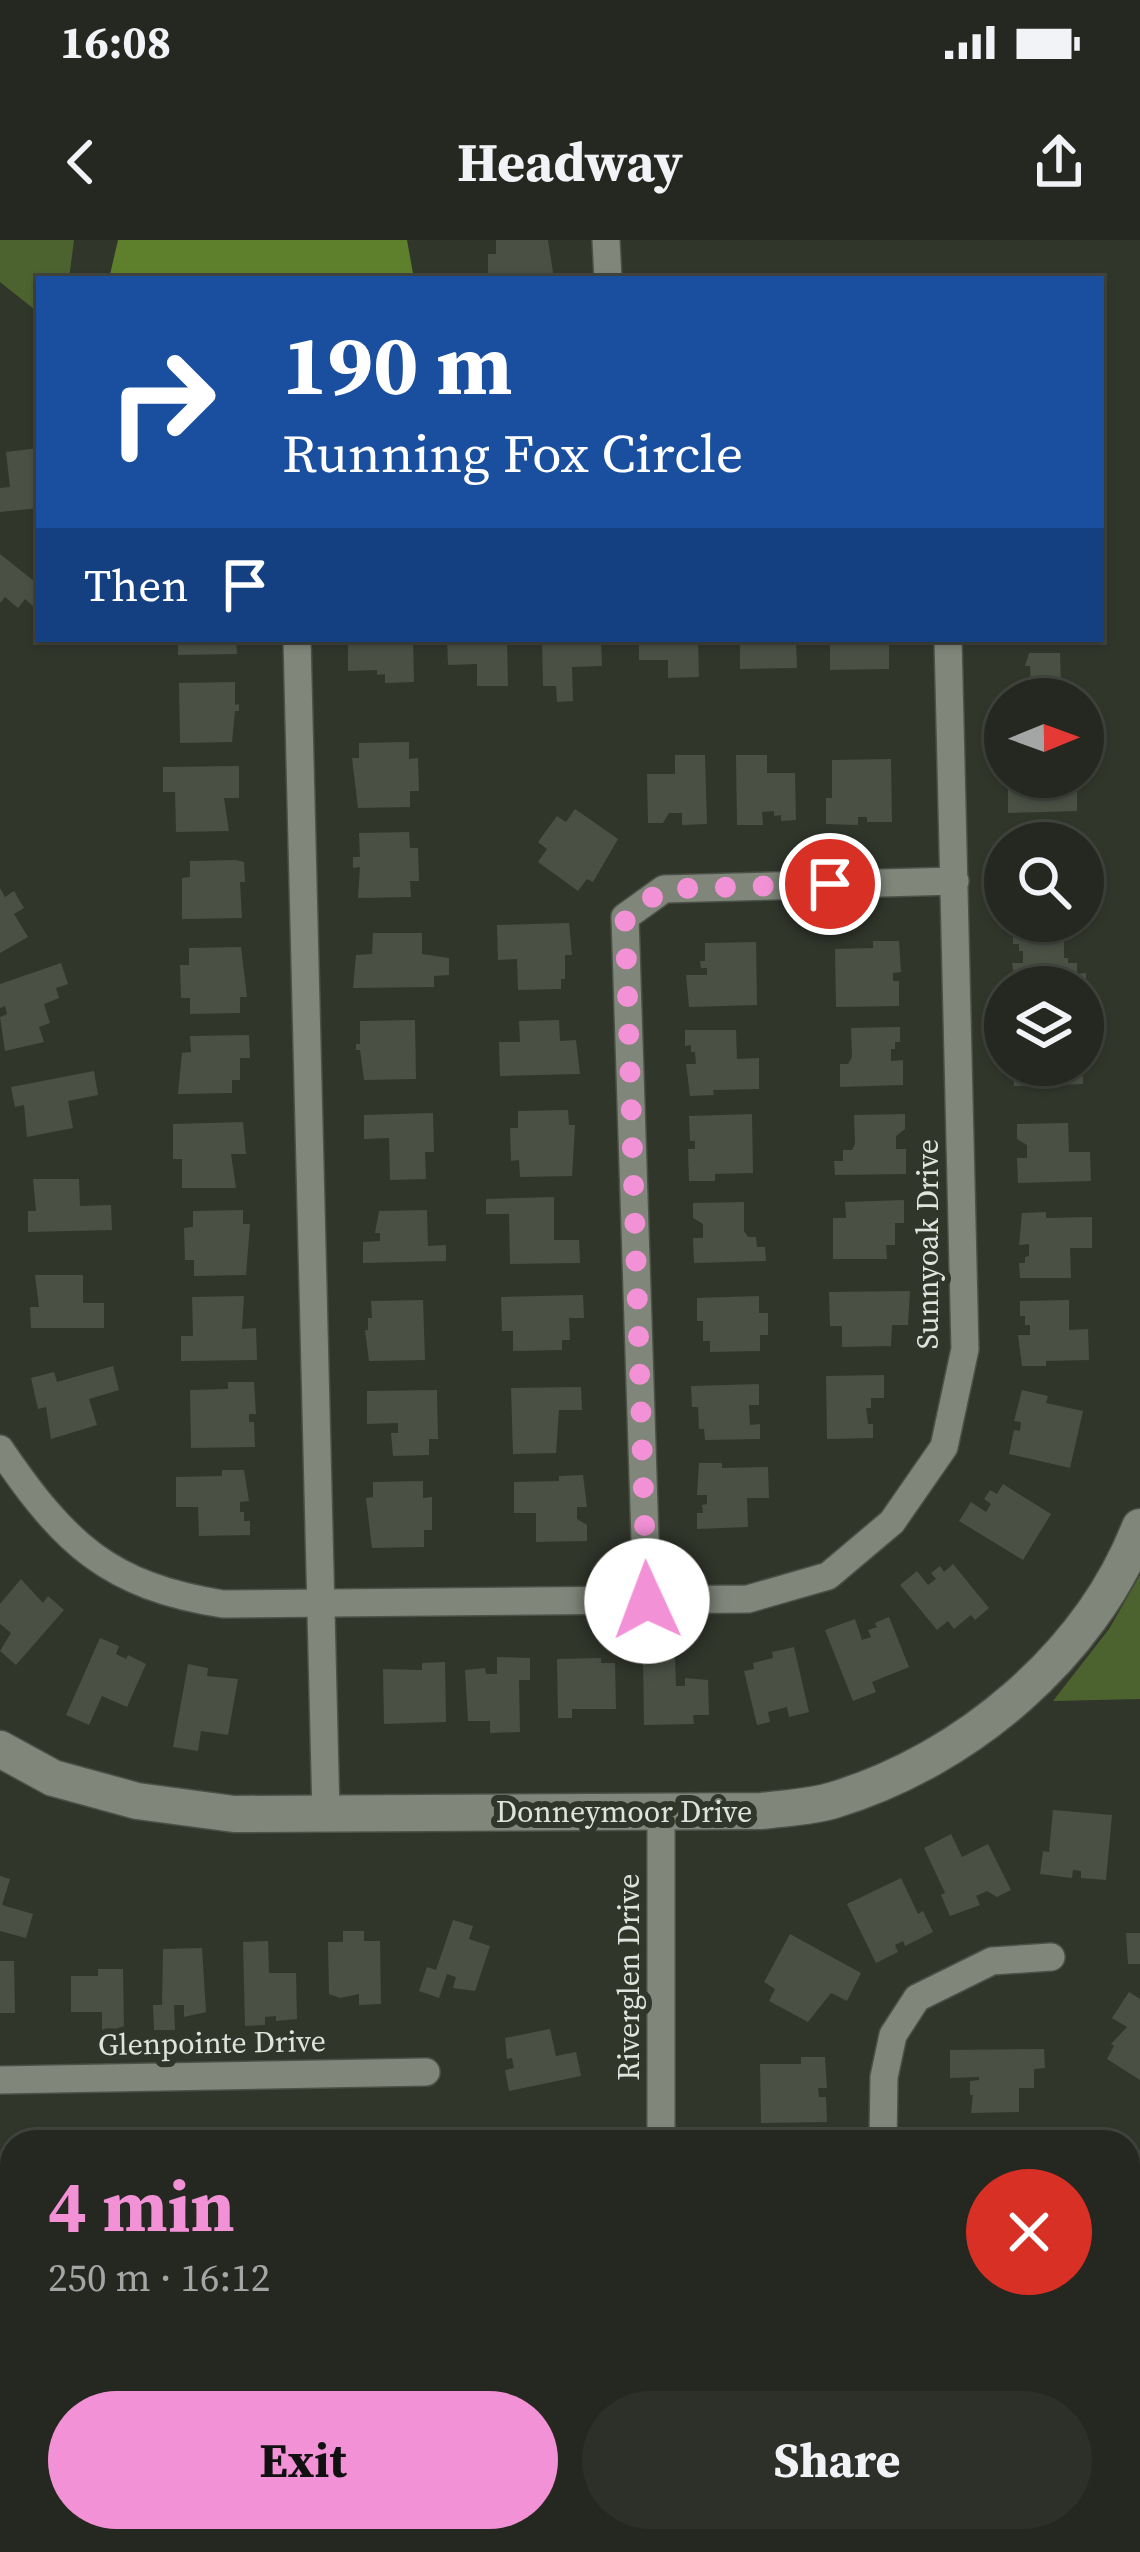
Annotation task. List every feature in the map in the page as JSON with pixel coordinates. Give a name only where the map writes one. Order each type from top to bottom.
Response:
[{"type":"street","points":[[606,240],[608,276]]},
{"type":"street","points":[[297,642],[326,1814]]},
{"type":"street","name":"Sunnyoak Drive","points":[[0,1450],[40,1509],[85,1550],[138,1585],[223,1604],[748,1599],[829,1576],[892,1522],[944,1447],[965,1349],[948,642]]},
{"type":"street","points":[[647,1601],[625,917],[664,889],[955,881]]},
{"type":"street","name":"Donneymoor Drive","points":[[0,1749],[53,1778],[137,1801],[234,1814],[762,1811],[833,1800],[910,1768],[981,1728],[1058,1656],[1122,1574],[1140,1527]]},
{"type":"street","name":"Riverglen Drive","points":[[661,2130],[662,1811]]},
{"type":"street","points":[[883,2130],[884,2077],[893,2035],[917,1998],[992,1961],[1052,1957]]},
{"type":"street","name":"Glenpointe Drive","points":[[0,2080],[426,2072]]},
{"type":"shaded area","points":[[0,240],[74,240],[69,276],[36,276],[36,311],[0,282]]},
{"type":"shaded area","points":[[118,240],[407,240],[413,276],[110,276]]},
{"type":"shaded area","points":[[1140,1575],[1140,1699],[1053,1701],[1109,1629]]},
{"type":"building","points":[[496,240],[548,240],[554,276],[488,276],[488,254],[496,254]]},
{"type":"building","points":[[36,448],[36,508],[0,512],[0,488],[10,487],[6,452]]},
{"type":"building","points":[[0,554],[36,583],[36,605],[25,599],[18,608],[5,597],[0,603]]},
{"type":"building","points":[[178,642],[236,642],[237,654],[178,655]]},
{"type":"building","points":[[348,642],[413,642],[414,682],[385,683],[385,674],[377,675],[377,670],[348,671]]},
{"type":"building","points":[[447,642],[507,642],[508,686],[477,686],[477,664],[448,665]]},
{"type":"building","points":[[542,642],[601,642],[602,666],[572,667],[573,701],[557,702],[556,686],[543,686]]},
{"type":"building","points":[[639,642],[698,642],[699,677],[668,678],[668,660],[639,660]]},
{"type":"building","points":[[740,642],[796,642],[797,668],[740,669]]},
{"type":"building","points":[[830,642],[889,642],[889,669],[830,670]]},
{"type":"building","points":[[1029,653],[1060,653],[1061,678],[1031,678],[1030,666],[1025,666]]},
{"type":"building","points":[[235,682],[239,711],[235,711],[232,742],[180,743],[179,683]]},
{"type":"building","points":[[409,742],[409,759],[418,758],[419,791],[410,791],[410,807],[358,808],[352,758],[359,758],[359,743]]},
{"type":"building","points":[[675,755],[705,755],[707,824],[682,825],[682,813],[669,813],[663,823],[648,823],[647,774],[675,774]]},
{"type":"building","points":[[736,755],[767,755],[767,773],[795,773],[796,820],[781,821],[774,811],[762,812],[763,825],[737,825]]},
{"type":"building","points":[[891,759],[892,822],[867,822],[867,817],[858,817],[858,825],[826,824],[832,760]]},
{"type":"building","points":[[239,766],[239,798],[224,798],[229,831],[176,832],[175,792],[163,792],[163,767]]},
{"type":"building","points":[[1008,798],[1077,798],[1077,811],[1008,813]]},
{"type":"building","points":[[575,809],[618,839],[593,882],[587,879],[578,891],[538,862],[547,849],[538,842],[557,816],[566,822]]},
{"type":"building","points":[[409,832],[410,848],[418,848],[419,881],[410,881],[411,897],[358,898],[360,867],[353,868],[353,857],[360,857],[359,833]]},
{"type":"building","points":[[190,861],[244,862],[242,918],[182,919],[182,878],[190,877]]},
{"type":"building","points":[[0,888],[5,897],[14,891],[24,908],[14,914],[28,937],[0,953]]},
{"type":"building","points":[[569,923],[572,955],[565,955],[561,989],[518,990],[517,959],[498,960],[497,925]]},
{"type":"building","points":[[373,933],[422,933],[422,954],[449,958],[449,975],[434,976],[434,987],[353,988],[356,955],[372,954]]},
{"type":"building","points":[[873,941],[899,941],[901,972],[893,973],[893,981],[899,981],[899,1006],[836,1007],[835,949],[873,948]]},
{"type":"building","points":[[756,942],[757,1005],[689,1007],[686,975],[707,975],[700,961],[705,961],[705,943]]},
{"type":"building","points":[[1064,942],[1064,958],[1077,966],[1012,966],[1023,963],[1023,951],[1013,944]]},
{"type":"building","points":[[241,947],[247,997],[240,997],[240,1013],[190,1014],[190,998],[181,998],[180,965],[189,965],[189,948]]},
{"type":"building","points":[[61,963],[68,984],[56,988],[59,998],[44,1004],[50,1023],[39,1027],[44,1042],[5,1051],[0,1017],[7,1014],[5,1006],[0,1008],[0,984]]},
{"type":"building","points":[[415,1020],[416,1079],[364,1080],[360,1050],[356,1050],[360,1021]]},
{"type":"building","points":[[559,1020],[560,1041],[576,1040],[580,1074],[500,1076],[499,1042],[520,1042],[519,1021]]},
{"type":"building","points":[[900,1027],[900,1042],[891,1049],[891,1061],[903,1060],[903,1085],[840,1087],[840,1064],[848,1064],[852,1057],[851,1028]]},
{"type":"building","points":[[685,1030],[736,1030],[737,1059],[759,1058],[759,1089],[713,1090],[714,1095],[690,1096],[686,1064],[696,1064],[691,1045],[685,1046]]},
{"type":"building","points":[[249,1035],[250,1058],[240,1058],[240,1080],[232,1080],[232,1093],[178,1094],[182,1053],[191,1052],[190,1036]]},
{"type":"building","points":[[94,1071],[98,1095],[68,1101],[73,1128],[27,1137],[24,1105],[15,1107],[11,1087]]},
{"type":"building","points":[[568,1110],[569,1125],[575,1125],[572,1176],[520,1177],[519,1160],[511,1161],[510,1128],[518,1128],[518,1111]]},
{"type":"building","points":[[433,1113],[434,1152],[425,1152],[426,1179],[390,1180],[389,1138],[364,1139],[364,1115]]},
{"type":"building","points":[[752,1114],[753,1173],[715,1174],[715,1181],[689,1181],[688,1149],[695,1149],[695,1141],[690,1141],[689,1116]]},
{"type":"building","points":[[905,1114],[905,1129],[896,1136],[896,1149],[906,1149],[906,1174],[835,1175],[834,1161],[843,1161],[843,1150],[852,1150],[855,1144],[854,1115]]},
{"type":"building","points":[[243,1122],[246,1154],[231,1154],[236,1188],[182,1188],[182,1159],[173,1159],[173,1124]]},
{"type":"building","points":[[1068,1123],[1069,1152],[1090,1152],[1091,1181],[1018,1183],[1017,1158],[1027,1158],[1027,1145],[1017,1139],[1017,1124]]},
{"type":"building","points":[[33,1179],[79,1179],[80,1206],[111,1205],[112,1230],[28,1232],[28,1211],[36,1211]]},
{"type":"building","points":[[554,1197],[554,1240],[579,1240],[580,1263],[510,1264],[509,1214],[486,1214],[486,1199]]},
{"type":"building","points":[[904,1200],[904,1223],[895,1223],[895,1245],[886,1245],[887,1259],[833,1259],[833,1218],[846,1218],[845,1202]]},
{"type":"building","points":[[744,1202],[744,1231],[756,1237],[757,1247],[765,1247],[766,1261],[694,1263],[693,1238],[703,1238],[703,1224],[693,1218],[693,1203]]},
{"type":"building","points":[[243,1210],[243,1224],[250,1224],[246,1275],[194,1276],[194,1260],[185,1260],[184,1228],[193,1227],[193,1211]]},
{"type":"building","points":[[427,1210],[428,1246],[446,1245],[446,1261],[363,1263],[363,1242],[380,1241],[380,1233],[375,1233],[379,1211]]},
{"type":"building","points":[[1046,1212],[1046,1218],[1092,1217],[1092,1248],[1070,1248],[1071,1278],[1020,1278],[1019,1263],[1029,1256],[1029,1244],[1019,1245],[1022,1213]]},
{"type":"building","points":[[35,1275],[83,1275],[83,1303],[104,1303],[104,1328],[31,1328],[30,1307],[39,1307]]},
{"type":"building","points":[[910,1291],[908,1325],[892,1325],[891,1346],[842,1347],[842,1326],[830,1326],[829,1292]]},
{"type":"building","points":[[583,1295],[584,1318],[569,1318],[570,1340],[562,1340],[562,1350],[513,1351],[513,1331],[502,1331],[501,1297]]},
{"type":"building","points":[[244,1296],[242,1329],[256,1328],[257,1360],[181,1361],[181,1336],[193,1336],[192,1297]]},
{"type":"building","points":[[759,1296],[759,1313],[768,1313],[768,1335],[760,1335],[760,1351],[710,1352],[710,1341],[703,1341],[703,1321],[697,1321],[697,1298]]},
{"type":"building","points":[[423,1300],[425,1360],[369,1361],[365,1330],[372,1318],[371,1301]]},
{"type":"building","points":[[1069,1300],[1069,1330],[1088,1329],[1089,1360],[1022,1366],[1018,1335],[1030,1335],[1030,1325],[1020,1316],[1020,1301]]},
{"type":"building","points":[[113,1366],[119,1390],[89,1399],[97,1425],[51,1439],[46,1407],[38,1409],[31,1378],[54,1372],[57,1382]]},
{"type":"building","points":[[884,1375],[884,1398],[871,1398],[871,1408],[866,1408],[873,1438],[827,1439],[826,1376]]},
{"type":"building","points":[[228,1382],[254,1382],[256,1414],[249,1414],[249,1422],[254,1422],[255,1447],[191,1448],[190,1390],[228,1389]]},
{"type":"building","points":[[759,1384],[759,1405],[749,1405],[750,1425],[760,1424],[760,1439],[705,1440],[698,1407],[692,1407],[691,1386]]},
{"type":"building","points":[[581,1387],[582,1410],[559,1410],[556,1453],[513,1454],[511,1388]]},
{"type":"building","points":[[437,1390],[438,1439],[429,1439],[429,1455],[393,1456],[391,1433],[398,1433],[398,1423],[367,1424],[367,1391]]},
{"type":"building","points":[[1022,1390],[1048,1396],[1046,1403],[1083,1411],[1070,1468],[1009,1454],[1014,1430],[1020,1431],[1021,1422],[1014,1421]]},
{"type":"building","points":[[699,1463],[722,1463],[722,1468],[768,1467],[769,1498],[747,1498],[748,1527],[697,1529],[697,1513],[703,1513],[702,1505],[707,1504],[707,1495],[697,1495]]},
{"type":"building","points":[[222,1470],[244,1470],[249,1501],[240,1502],[240,1512],[244,1512],[244,1521],[250,1521],[250,1535],[199,1536],[198,1507],[176,1507],[176,1477],[222,1476]]},
{"type":"building","points":[[583,1475],[587,1507],[577,1507],[577,1519],[587,1525],[587,1541],[536,1542],[536,1513],[514,1513],[514,1482]]},
{"type":"building","points":[[423,1481],[423,1498],[432,1497],[432,1530],[424,1530],[424,1547],[372,1548],[366,1498],[373,1497],[373,1482]]},
{"type":"building","points":[[1003,1484],[1051,1514],[1023,1560],[959,1521],[971,1502],[986,1512],[991,1504],[984,1499],[990,1490],[997,1494]]},
{"type":"building","points":[[953,1564],[989,1608],[954,1629],[948,1621],[937,1630],[900,1585],[917,1571],[928,1585],[936,1579],[931,1573],[940,1566],[944,1572]]},
{"type":"building","points":[[21,1579],[43,1603],[48,1596],[64,1610],[16,1665],[0,1651],[11,1633],[0,1624],[0,1604]]},
{"type":"building","points":[[889,1617],[909,1667],[872,1682],[876,1692],[853,1701],[825,1630],[855,1619],[862,1640],[871,1637],[868,1630],[877,1627],[875,1623]]},
{"type":"building","points":[[100,1638],[119,1646],[116,1654],[146,1664],[127,1707],[102,1696],[89,1725],[66,1715]]},
{"type":"building","points":[[794,1647],[809,1712],[789,1717],[787,1707],[768,1712],[770,1722],[757,1725],[744,1671],[754,1669],[753,1663],[773,1658],[772,1652]]},
{"type":"building","points":[[497,1657],[530,1658],[530,1680],[519,1680],[520,1732],[490,1733],[490,1721],[468,1721],[465,1670],[485,1668],[486,1674],[497,1674]]},
{"type":"building","points":[[601,1658],[601,1663],[615,1663],[616,1709],[572,1709],[572,1718],[558,1718],[557,1659]]},
{"type":"building","points":[[643,1658],[675,1658],[676,1686],[685,1686],[685,1678],[708,1680],[709,1715],[693,1715],[694,1724],[644,1725]]},
{"type":"building","points":[[445,1662],[446,1722],[384,1724],[383,1669],[422,1670],[422,1663]]},
{"type":"building","points":[[188,1664],[208,1668],[207,1676],[238,1679],[228,1735],[201,1731],[198,1751],[173,1747]]},
{"type":"building","points":[[1053,1810],[1112,1815],[1106,1880],[1081,1878],[1081,1871],[1073,1870],[1072,1878],[1040,1874],[1043,1851],[1049,1852]]},
{"type":"building","points":[[951,1834],[962,1857],[988,1844],[1011,1890],[997,1897],[987,1891],[976,1896],[980,1905],[950,1916],[924,1848]]},
{"type":"building","points":[[0,1876],[10,1879],[2,1905],[33,1914],[26,1938],[0,1931]]},
{"type":"building","points":[[901,1878],[918,1914],[923,1911],[933,1932],[905,1946],[903,1941],[895,1945],[898,1952],[876,1963],[847,1904]]},
{"type":"building","points":[[453,1920],[473,1926],[469,1939],[490,1946],[475,1991],[453,1988],[456,1977],[447,1974],[439,1998],[419,1991],[427,1967],[436,1970]]},
{"type":"building","points":[[343,1931],[364,1931],[364,1941],[380,1941],[381,2004],[359,2005],[359,1994],[340,1998],[329,1994],[328,1942],[343,1942]]},
{"type":"building","points":[[1126,1933],[1140,1933],[1140,1964],[1128,1964]]},
{"type":"building","points":[[790,1934],[861,1973],[847,2001],[831,1993],[808,2022],[769,2001],[775,1989],[764,1982]]},
{"type":"building","points":[[268,1941],[269,1973],[296,1973],[297,2019],[265,2017],[265,2025],[245,2026],[243,1942]]},
{"type":"building","points":[[202,1948],[206,2012],[184,2017],[184,2005],[174,2005],[175,2030],[154,2030],[153,2005],[162,2005],[163,1949]]},
{"type":"building","points":[[0,1961],[14,1961],[15,2013],[0,2013]]},
{"type":"building","points":[[98,1969],[123,1969],[124,2030],[102,2030],[102,2012],[71,2012],[71,1976],[98,1976]]},
{"type":"building","points":[[1129,1992],[1140,1999],[1140,2080],[1107,2059],[1111,2044],[1127,2027],[1112,2018]]},
{"type":"building","points":[[550,2029],[556,2056],[576,2052],[581,2076],[509,2091],[505,2070],[514,2068],[512,2058],[507,2059],[505,2038]]},
{"type":"building","points":[[1044,2049],[1045,2068],[1034,2069],[1034,2088],[1019,2088],[1019,2112],[971,2113],[970,2081],[979,2077],[950,2078],[950,2050]]},
{"type":"building","points":[[801,2057],[825,2057],[827,2088],[818,2088],[819,2097],[826,2097],[827,2122],[761,2123],[760,2064],[801,2064]]},
{"type":"route","points":[[647,1601],[625,917],[664,889],[830,884]]}]
